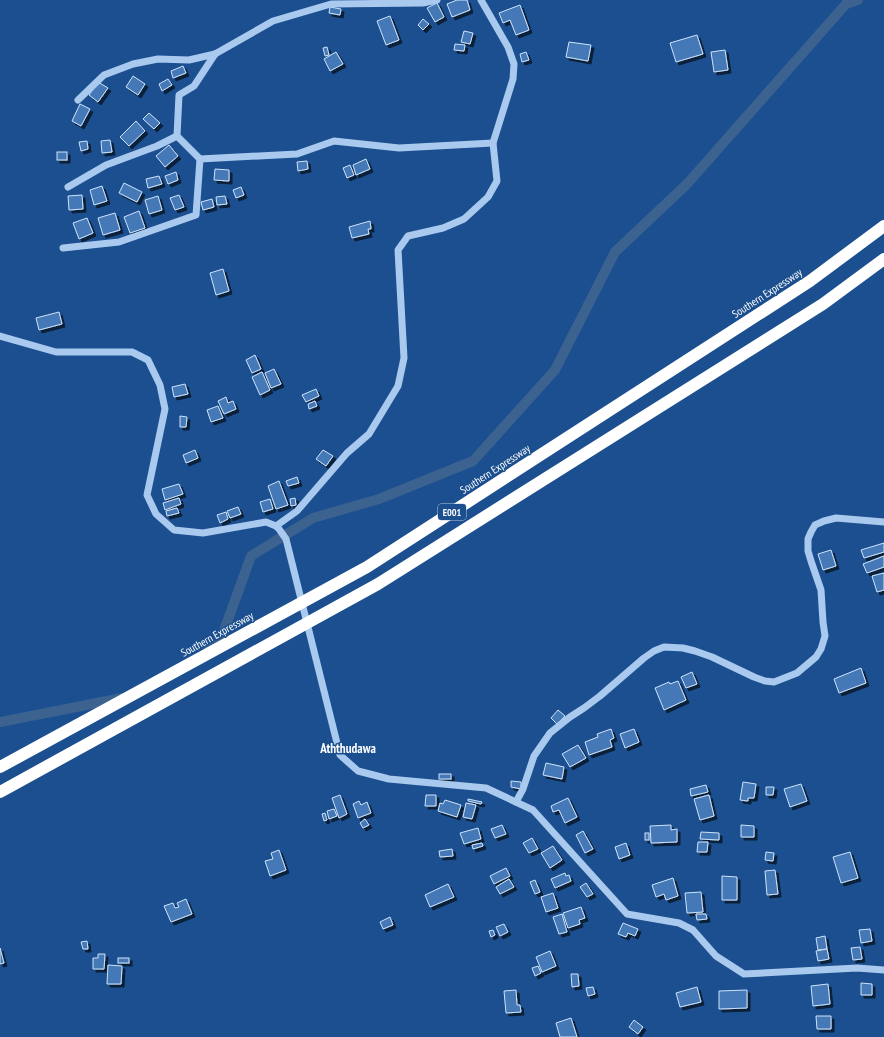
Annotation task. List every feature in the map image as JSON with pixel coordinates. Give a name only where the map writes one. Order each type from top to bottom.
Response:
[{"type":"highway","name":"Southern Expressway","points":[[0,767],[367,567],[810,281],[884,226]]},
{"type":"highway","name":"E001","points":[[0,792],[378,584],[823,304],[884,259]]},
{"type":"street","points":[[78,100],[104,75],[133,64],[158,59],[189,60],[215,54],[273,21],[331,4],[423,3],[437,0]]},
{"type":"street","points":[[277,527],[297,511],[347,453],[369,434],[398,386],[404,358],[398,250],[408,236],[444,228],[464,219],[488,197],[497,181],[493,143],[513,79],[514,64],[508,47],[481,0]]},
{"type":"street","points":[[215,54],[194,86],[179,95],[177,136],[200,159],[297,154],[334,141],[399,148],[493,143]]},
{"type":"street","points":[[68,187],[106,166],[157,146],[177,136]]},
{"type":"street","points":[[62,248],[120,242],[196,215],[200,159]]},
{"type":"street","points":[[0,336],[56,352],[132,352],[148,360],[160,385],[165,409],[147,495],[156,514],[174,530],[203,533],[266,522],[277,527],[286,539],[340,755],[358,770],[389,778],[486,788],[533,810],[627,914],[679,923],[694,930],[716,956],[744,974],[857,968],[884,970]]},
{"type":"street","points":[[516,802],[523,789],[534,756],[550,733],[570,716],[600,696],[654,651],[664,648],[683,648],[695,650],[764,681],[774,682],[797,673],[816,657],[822,649],[825,636],[821,590],[808,551],[808,539],[815,525],[836,518],[884,522]]},
{"type":"building","points":[[457,0],[467,0],[470,10],[452,17],[447,4]]},
{"type":"building","points":[[437,3],[444,17],[435,22],[427,8]]},
{"type":"building","points":[[520,5],[529,30],[516,35],[510,20],[503,23],[499,13]]},
{"type":"building","points":[[330,7],[341,9],[340,15],[329,13]]},
{"type":"building","points":[[390,16],[399,40],[386,45],[377,21]]},
{"type":"building","points":[[423,19],[429,24],[423,30],[418,25]]},
{"type":"building","points":[[464,31],[473,33],[470,44],[461,42]]},
{"type":"building","points":[[697,35],[703,54],[676,62],[670,43]]},
{"type":"building","points":[[569,42],[591,45],[588,61],[566,57]]},
{"type":"building","points":[[455,44],[465,45],[464,51],[454,50]]},
{"type":"building","points":[[327,47],[329,55],[325,56],[323,48]]},
{"type":"building","points":[[725,50],[728,70],[714,72],[711,52]]},
{"type":"building","points":[[336,52],[343,64],[330,71],[324,59]]},
{"type":"building","points":[[526,52],[529,60],[522,62],[520,54]]},
{"type":"building","points":[[183,66],[186,73],[173,78],[171,71]]},
{"type":"building","points":[[133,76],[145,84],[138,95],[126,87]]},
{"type":"building","points":[[168,79],[172,85],[162,91],[159,84]]},
{"type":"building","points":[[98,82],[108,88],[98,102],[89,95]]},
{"type":"building","points":[[80,104],[90,109],[81,126],[72,121]]},
{"type":"building","points":[[149,113],[160,123],[154,129],[143,119]]},
{"type":"building","points":[[136,121],[145,131],[129,146],[120,137]]},
{"type":"building","points":[[110,140],[112,152],[102,153],[101,141]]},
{"type":"building","points":[[87,141],[88,149],[81,151],[79,142]]},
{"type":"building","points":[[169,145],[178,156],[165,167],[156,156]]},
{"type":"building","points":[[57,152],[67,152],[67,160],[57,160]]},
{"type":"building","points":[[366,159],[370,169],[356,175],[353,165]]},
{"type":"building","points":[[307,161],[308,169],[298,171],[297,162]]},
{"type":"building","points":[[350,165],[354,175],[347,178],[343,168]]},
{"type":"building","points":[[215,169],[229,170],[229,181],[214,180]]},
{"type":"building","points":[[176,172],[178,180],[168,184],[165,176]]},
{"type":"building","points":[[159,176],[162,184],[148,188],[146,179]]},
{"type":"building","points":[[124,183],[142,192],[137,202],[119,193]]},
{"type":"building","points":[[102,186],[107,201],[94,205],[90,190]]},
{"type":"building","points":[[241,187],[244,195],[236,198],[233,190]]},
{"type":"building","points":[[82,195],[83,209],[69,210],[68,196]]},
{"type":"building","points":[[179,195],[184,207],[175,210],[170,198]]},
{"type":"building","points":[[158,196],[162,210],[149,214],[145,200]]},
{"type":"building","points":[[225,196],[227,204],[217,205],[216,197]]},
{"type":"building","points":[[212,199],[214,207],[203,210],[201,202]]},
{"type":"building","points":[[139,211],[145,228],[130,233],[124,217]]},
{"type":"building","points":[[115,213],[120,230],[103,235],[98,218]]},
{"type":"building","points":[[87,218],[93,233],[79,239],[73,223]]},
{"type":"building","points":[[370,221],[371,229],[368,229],[369,234],[352,238],[349,227]]},
{"type":"building","points":[[223,269],[229,291],[216,295],[210,273]]},
{"type":"building","points":[[59,312],[62,324],[39,330],[36,318]]},
{"type":"building","points":[[255,355],[261,369],[252,373],[246,360]]},
{"type":"building","points":[[274,369],[281,384],[271,388],[265,373]]},
{"type":"building","points":[[262,372],[270,390],[260,395],[252,377]]},
{"type":"building","points":[[185,384],[188,394],[174,397],[172,387]]},
{"type":"building","points":[[316,389],[319,396],[306,402],[302,395]]},
{"type":"building","points":[[226,397],[228,403],[233,401],[236,409],[224,414],[218,401]]},
{"type":"building","points":[[315,401],[317,406],[309,409],[308,404]]},
{"type":"building","points":[[218,406],[223,418],[211,422],[207,410]]},
{"type":"building","points":[[180,416],[187,417],[186,427],[180,427]]},
{"type":"building","points":[[195,450],[198,458],[186,463],[183,455]]},
{"type":"building","points":[[323,450],[333,456],[326,466],[316,459]]},
{"type":"building","points":[[297,477],[299,483],[288,486],[286,481]]},
{"type":"building","points":[[279,481],[288,505],[276,509],[268,486]]},
{"type":"building","points":[[179,484],[183,494],[165,500],[162,489]]},
{"type":"building","points":[[179,498],[181,504],[165,510],[163,503]]},
{"type":"building","points":[[295,498],[296,505],[291,506],[290,499]]},
{"type":"building","points":[[270,499],[273,509],[263,512],[260,502]]},
{"type":"building","points":[[238,507],[241,514],[230,518],[227,511]]},
{"type":"building","points":[[177,508],[179,513],[167,516],[166,511]]},
{"type":"building","points":[[226,512],[228,519],[220,523],[217,515]]},
{"type":"building","points":[[884,543],[884,552],[864,558],[861,550]]},
{"type":"building","points":[[831,550],[836,566],[823,570],[818,554]]},
{"type":"building","points":[[884,556],[884,567],[867,573],[863,564]]},
{"type":"building","points":[[884,573],[884,590],[877,592],[872,576]]},
{"type":"building","points":[[861,668],[866,683],[839,693],[834,679]]},
{"type":"building","points":[[692,672],[697,684],[686,688],[681,677]]},
{"type":"building","points":[[678,681],[686,700],[664,710],[655,688],[669,682],[670,684]]},
{"type":"building","points":[[558,710],[565,716],[557,724],[551,718]]},
{"type":"building","points":[[611,729],[614,738],[610,740],[612,747],[589,755],[585,742],[598,737],[597,734]]},
{"type":"building","points":[[634,729],[639,742],[625,748],[620,734]]},
{"type":"building","points":[[578,745],[586,758],[570,767],[562,754]]},
{"type":"building","points":[[546,763],[564,767],[562,779],[543,775]]},
{"type":"building","points":[[439,774],[451,774],[451,779],[439,779]]},
{"type":"building","points":[[511,781],[521,782],[521,789],[511,787]]},
{"type":"building","points":[[743,782],[756,784],[754,798],[748,798],[748,801],[740,800]]},
{"type":"building","points":[[801,784],[807,801],[790,807],[784,789]]},
{"type":"building","points":[[706,785],[708,792],[691,796],[690,789]]},
{"type":"building","points":[[766,787],[774,787],[773,795],[766,795]]},
{"type":"building","points":[[340,795],[347,814],[339,818],[332,798]]},
{"type":"building","points":[[426,795],[436,795],[436,806],[425,806]]},
{"type":"building","points":[[709,795],[714,816],[700,820],[694,799]]},
{"type":"building","points":[[568,798],[577,817],[565,823],[559,810],[553,812],[551,806]]},
{"type":"building","points":[[468,799],[482,802],[481,804],[468,801]]},
{"type":"building","points":[[445,800],[461,805],[457,817],[438,811],[440,803],[443,804]]},
{"type":"building","points":[[359,801],[361,805],[367,802],[371,813],[358,818],[353,804]]},
{"type":"building","points":[[466,803],[476,805],[472,819],[463,817]]},
{"type":"building","points":[[334,809],[337,816],[329,819],[327,811]]},
{"type":"building","points":[[325,813],[327,820],[324,821],[322,814]]},
{"type":"building","points":[[365,819],[369,825],[363,828],[360,823]]},
{"type":"building","points":[[502,825],[506,834],[495,838],[491,829]]},
{"type":"building","points":[[671,825],[671,830],[677,829],[677,842],[651,843],[650,826]]},
{"type":"building","points":[[741,825],[754,826],[754,837],[741,837]]},
{"type":"building","points":[[478,828],[481,839],[464,844],[460,833]]},
{"type":"building","points":[[583,831],[593,849],[585,853],[576,835]]},
{"type":"building","points":[[701,832],[719,833],[719,840],[700,839]]},
{"type":"building","points":[[645,833],[649,833],[649,840],[645,840]]},
{"type":"building","points":[[532,838],[538,849],[529,853],[523,843]]},
{"type":"building","points":[[698,842],[708,842],[707,852],[697,852]]},
{"type":"building","points":[[482,843],[483,846],[473,849],[472,845]]},
{"type":"building","points":[[626,843],[630,855],[619,859],[615,847]]},
{"type":"building","points":[[553,846],[562,860],[550,868],[541,853]]},
{"type":"building","points":[[452,849],[453,856],[440,857],[439,851]]},
{"type":"building","points":[[279,850],[286,870],[270,876],[265,861],[273,859],[271,853]]},
{"type":"building","points":[[766,852],[774,853],[773,861],[765,860]]},
{"type":"building","points":[[850,852],[858,878],[841,883],[833,857]]},
{"type":"building","points":[[506,868],[510,876],[494,884],[490,876]]},
{"type":"building","points":[[775,870],[778,894],[767,895],[765,871]]},
{"type":"building","points":[[565,873],[566,876],[569,875],[571,881],[555,888],[551,879]]},
{"type":"building","points":[[722,876],[737,877],[737,900],[722,900]]},
{"type":"building","points":[[673,878],[678,896],[666,900],[664,894],[656,897],[652,885]]},
{"type":"building","points":[[509,879],[514,887],[500,894],[496,887]]},
{"type":"building","points":[[535,880],[540,892],[535,894],[530,882]]},
{"type":"building","points":[[586,883],[593,894],[587,897],[580,887]]},
{"type":"building","points":[[448,884],[454,897],[430,907],[425,895]]},
{"type":"building","points":[[701,892],[703,912],[687,913],[685,893]]},
{"type":"building","points":[[553,893],[558,908],[546,912],[541,897]]},
{"type":"building","points":[[186,899],[192,914],[171,922],[164,906],[173,903],[175,908],[179,907],[177,903]]},
{"type":"building","points":[[581,907],[585,918],[579,920],[580,924],[568,928],[563,913]]},
{"type":"building","points":[[562,914],[567,932],[559,934],[553,917]]},
{"type":"building","points":[[696,914],[706,914],[707,919],[697,920]]},
{"type":"building","points":[[390,917],[393,925],[383,929],[380,922]]},
{"type":"building","points":[[623,923],[638,929],[635,936],[628,933],[626,937],[618,934]]},
{"type":"building","points":[[504,924],[508,932],[500,936],[496,927]]},
{"type":"building","points":[[870,929],[872,941],[861,943],[859,930]]},
{"type":"building","points":[[493,930],[495,935],[491,937],[489,931]]},
{"type":"building","points":[[825,936],[827,949],[818,950],[816,938]]},
{"type":"building","points":[[87,941],[88,949],[83,949],[81,942]]},
{"type":"building","points":[[860,947],[862,959],[853,960],[851,948]]},
{"type":"building","points":[[0,948],[4,963],[0,964]]},
{"type":"building","points":[[827,949],[829,959],[818,961],[816,951]]},
{"type":"building","points":[[550,951],[556,966],[542,972],[536,957]]},
{"type":"building","points":[[98,954],[105,954],[104,969],[93,969],[93,958],[98,958]]},
{"type":"building","points":[[118,958],[129,958],[129,963],[118,963]]},
{"type":"building","points":[[108,965],[122,966],[121,984],[107,984]]},
{"type":"building","points":[[538,966],[541,973],[535,976],[532,968]]},
{"type":"building","points":[[571,974],[578,974],[579,986],[572,987]]},
{"type":"building","points":[[861,983],[872,984],[872,995],[861,995]]},
{"type":"building","points":[[828,984],[830,1004],[813,1006],[811,986]]},
{"type":"building","points":[[593,987],[595,994],[588,996],[586,988]]},
{"type":"building","points":[[697,987],[701,1002],[680,1007],[676,993]]},
{"type":"building","points":[[516,990],[517,1005],[520,1005],[521,1012],[506,1013],[504,991]]},
{"type":"building","points":[[747,990],[747,1008],[719,1009],[719,991]]},
{"type":"building","points":[[816,1016],[831,1016],[831,1029],[817,1029]]},
{"type":"building","points":[[571,1018],[577,1037],[560,1037],[556,1023]]},
{"type":"building","points":[[634,1020],[643,1027],[638,1034],[629,1027]]},
{"type":"waterway","points":[[208,650],[221,639],[251,556],[313,518],[379,499],[473,461],[555,370],[615,252],[687,184],[846,4],[858,0]]},
{"type":"waterway","points":[[0,722],[122,698]]},
{"type":"district","name":"Aththudawa","points":[[348,748]]}]
